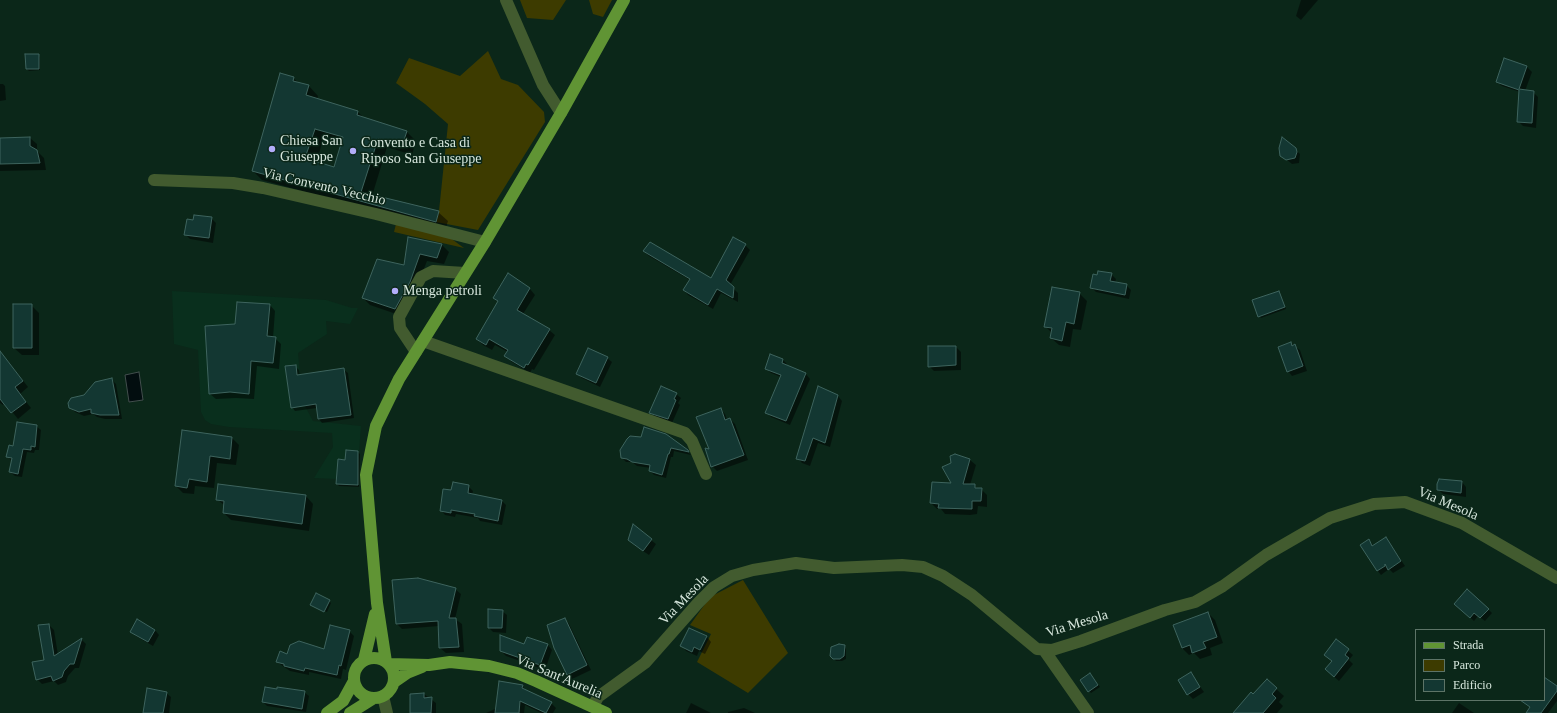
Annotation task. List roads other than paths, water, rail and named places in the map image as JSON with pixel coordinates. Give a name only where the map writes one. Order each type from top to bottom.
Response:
[{"type":"main road","points":[[350,713],[390,690],[394,682],[394,676],[387,663],[377,603],[366,475],[368,458],[376,426],[399,379],[485,242],[561,113],[624,0]]},
{"type":"main road","points":[[327,713],[343,701],[354,681],[356,669],[364,660],[377,603]]},
{"type":"main road","points":[[364,660],[378,658],[387,663],[429,665]]},
{"type":"main road","name":"Via Sant'Aurelia","points":[[429,665],[450,662],[496,668],[530,678],[606,713]]},
{"type":"main road","points":[[394,682],[407,673],[429,665]]},
{"type":"main road","points":[[354,681],[361,693],[369,698],[378,697]]},
{"type":"street","points":[[506,0],[543,86],[561,113]]},
{"type":"street","name":"Via Convento Vecchio","points":[[154,180],[234,183],[263,188],[376,214],[485,242]]},
{"type":"street","points":[[416,352],[400,328],[400,317],[421,277],[433,271],[465,273]]},
{"type":"street","points":[[423,341],[685,432],[692,441],[706,474]]},
{"type":"street","name":"Via Mesola","points":[[593,706],[598,696],[644,663],[698,602],[714,587],[732,576],[753,570],[796,563],[834,568],[902,565],[923,567],[943,576],[972,595],[1037,649],[1044,650],[1052,650],[1081,641],[1165,610],[1195,602],[1224,586],[1266,555],[1330,518],[1374,504],[1405,502],[1462,523],[1557,578]]},
{"type":"street","points":[[1044,650],[1088,713]]},
{"type":"street","points":[[378,697],[387,713]]},
{"type":"place","name":"Chiesa San Giuseppe","points":[[272,149]]},
{"type":"place","name":"Convento e Casa di Riposo San Giuseppe","points":[[353,151]]},
{"type":"place","name":"Menga petroli","points":[[395,291]]}]
